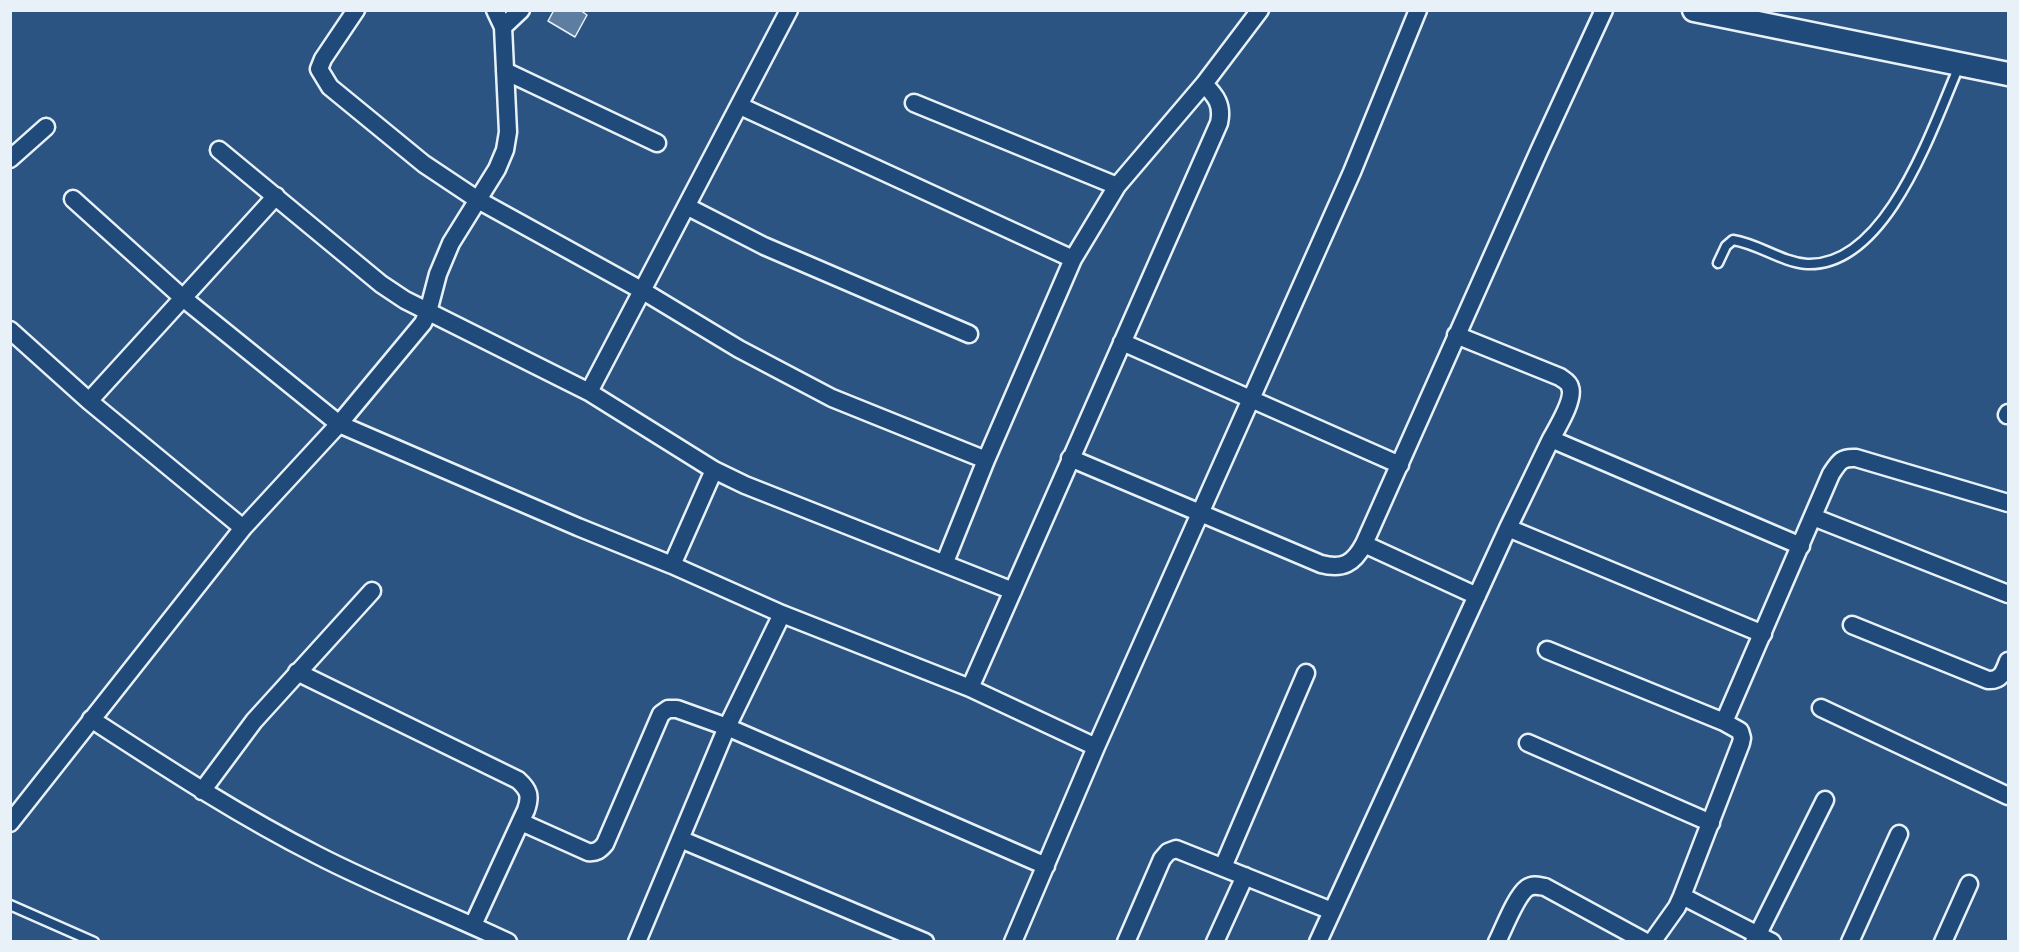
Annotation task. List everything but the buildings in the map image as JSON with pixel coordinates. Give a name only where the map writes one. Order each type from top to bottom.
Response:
[{"type":"main road","points":[[1694,10],[1772,18],[2008,74]]},
{"type":"street","points":[[356,10],[323,59],[319,69],[330,87],[424,164],[478,200],[642,291],[739,349],[832,398],[986,460]]},
{"type":"street","points":[[10,823],[243,528],[339,424],[414,335],[428,312],[438,273],[451,243],[497,169],[505,150],[508,132],[503,27],[495,10]]},
{"type":"street","points":[[503,27],[520,10]]},
{"type":"street","points":[[589,392],[688,207],[789,10]]},
{"type":"street","points":[[945,562],[986,460],[1073,259],[1117,186],[1204,84],[1260,10]]},
{"type":"street","points":[[1014,942],[1096,747],[1353,172],[1418,10]]},
{"type":"street","points":[[1070,458],[1321,564],[1333,567],[1351,562],[1359,554],[1364,544],[1604,10]]},
{"type":"street","points":[[505,71],[657,143]]},
{"type":"street","points":[[970,688],[1219,123],[1220,103],[1204,84]]},
{"type":"street","points":[[914,103],[1117,186]]},
{"type":"street","points":[[740,106],[1073,259]]},
{"type":"street","points":[[10,159],[46,127]]},
{"type":"street","points":[[219,150],[381,284],[428,312],[589,392],[714,470],[779,499],[945,562],[1013,591]]},
{"type":"street","points":[[89,402],[276,196]]},
{"type":"street","points":[[73,199],[183,298],[339,424],[782,614],[970,688],[1096,747]]},
{"type":"street","points":[[688,207],[791,258],[969,334]]},
{"type":"street","points":[[10,330],[89,402],[243,528]]},
{"type":"street","points":[[1318,942],[1508,528],[1571,399],[1568,382],[1560,377],[1456,335]]},
{"type":"street","points":[[1122,342],[1400,465]]},
{"type":"street","points":[[1551,439],[1801,546]]},
{"type":"street","points":[[1724,722],[1831,474],[1839,463],[1847,457],[1857,458],[2008,503]]},
{"type":"street","points":[[672,565],[714,470]]},
{"type":"street","points":[[1813,517],[2008,594]]},
{"type":"street","points":[[1508,528],[1763,634]]},
{"type":"street","points":[[1364,544],[1477,596]]},
{"type":"street","points":[[202,791],[254,721],[372,591]]},
{"type":"street","points":[[637,942],[727,727],[782,614]]},
{"type":"street","points":[[1852,625],[1988,680],[2000,679],[2008,661]]},
{"type":"street","points":[[1547,650],[1740,730],[1742,738],[1682,896],[1677,907],[1652,942]]},
{"type":"street","points":[[297,672],[518,780],[528,789],[530,799],[521,822],[473,925]]},
{"type":"street","points":[[1223,867],[1306,673]]},
{"type":"street","points":[[1821,708],[2008,796]]},
{"type":"street","points":[[521,822],[588,852],[594,853],[600,850],[605,844],[661,714],[668,709],[677,709],[727,727],[1046,866]]},
{"type":"street","points":[[91,719],[202,791],[261,826],[320,857],[508,942]]},
{"type":"street","points":[[1528,743],[1711,823]]},
{"type":"street","points":[[1682,896],[1762,939],[1825,800]]},
{"type":"street","points":[[1850,942],[1899,834]]},
{"type":"street","points":[[680,839],[925,942]]},
{"type":"street","points":[[1126,942],[1162,859],[1168,852],[1176,849],[1332,911]]},
{"type":"street","points":[[1215,942],[1245,876]]},
{"type":"street","points":[[1943,942],[1969,884]]},
{"type":"street","points":[[1497,942],[1522,893],[1529,886],[1536,885],[1545,887],[1646,942]]},
{"type":"lane","points":[[1718,263],[1726,246],[1733,240],[1788,260],[1806,264],[1825,263],[1845,256],[1863,242],[1893,206],[1911,177],[1960,64]]},
{"type":"lane","points":[[10,905],[94,942]]}]
